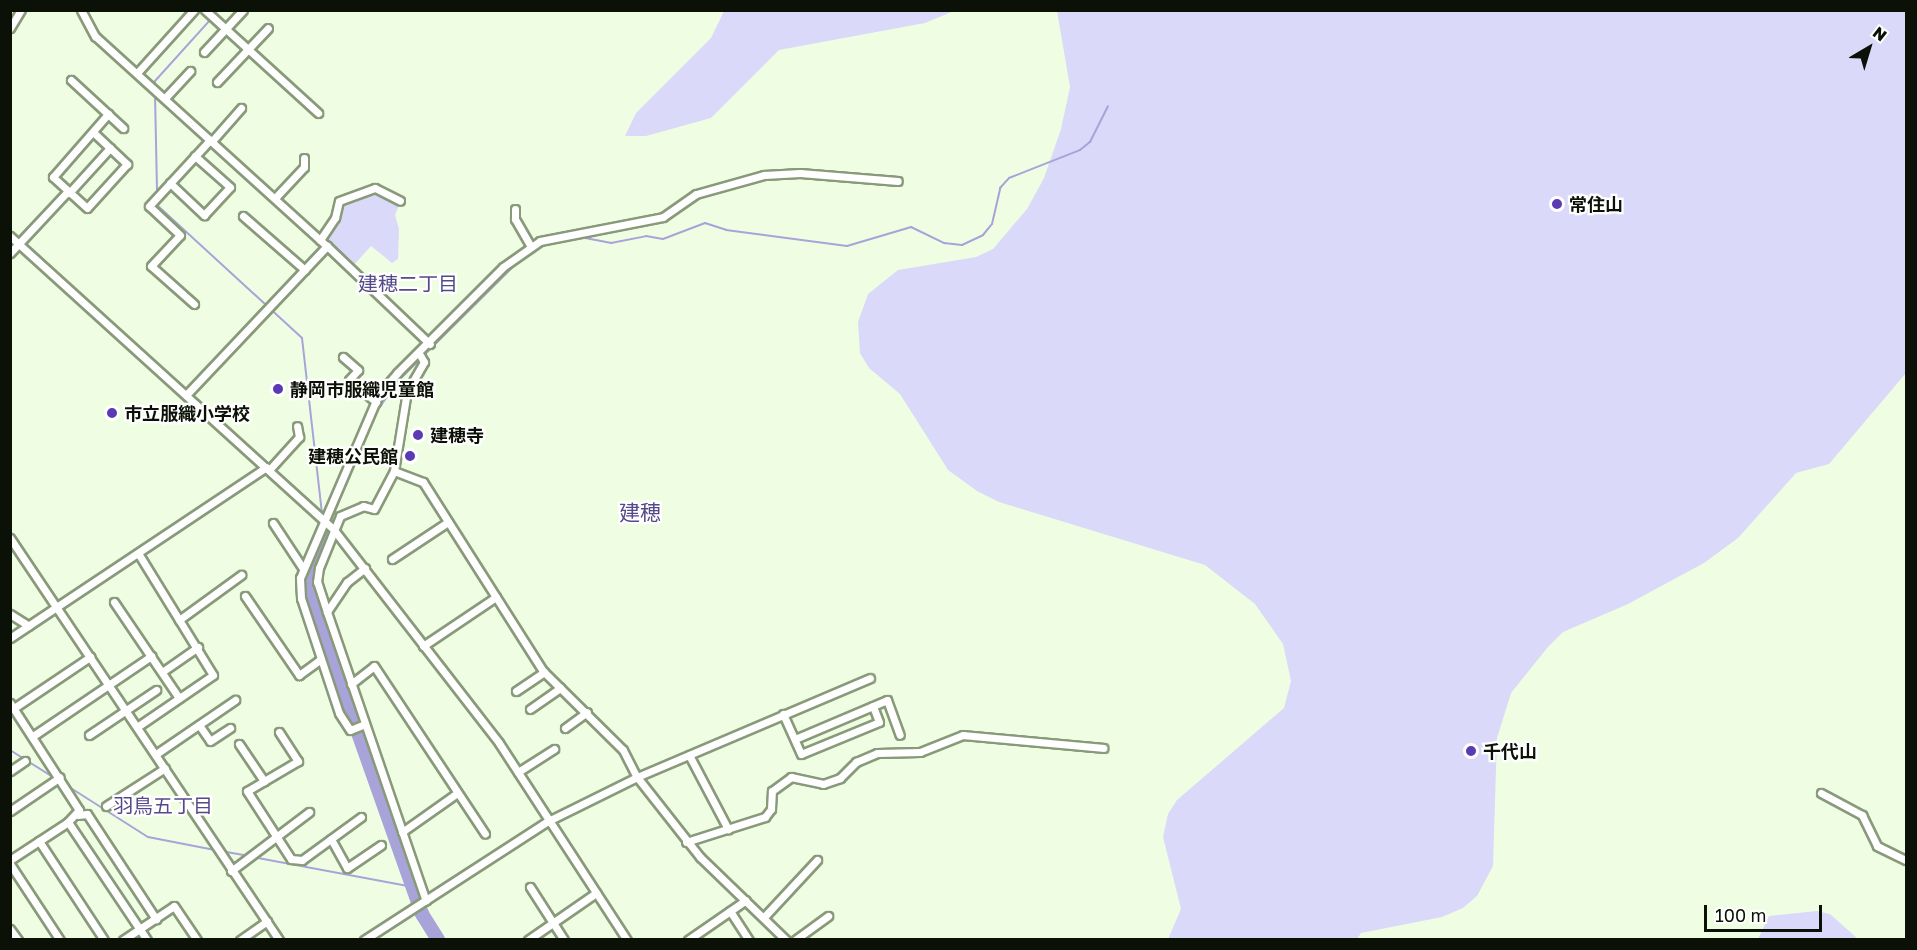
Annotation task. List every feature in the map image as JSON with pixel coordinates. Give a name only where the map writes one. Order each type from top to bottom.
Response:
[{"type":"street","points":[[10,28],[21,10]]},
{"type":"street","points":[[81,10],[95,36],[321,240],[430,344]]},
{"type":"street","points":[[137,73],[194,10]]},
{"type":"street","points":[[205,10],[318,113]]},
{"type":"street","points":[[204,52],[243,10]]},
{"type":"street","points":[[217,82],[268,28]]},
{"type":"street","points":[[165,98],[190,71]]},
{"type":"street","points":[[70,80],[123,128]]},
{"type":"street","points":[[194,304],[151,266],[180,235],[149,206],[241,108]]},
{"type":"street","points":[[93,132],[127,164],[87,208],[53,177],[108,114]]},
{"type":"street","points":[[10,253],[110,148]]},
{"type":"street","points":[[170,183],[204,215],[230,187],[195,156]]},
{"type":"street","points":[[275,198],[304,166],[304,158]]},
{"type":"street","points":[[364,724],[351,729],[339,712],[301,598],[302,567],[326,521],[375,402],[397,373],[420,355],[504,267],[531,247],[553,237],[663,217],[696,194],[764,175],[800,173],[898,181]]},
{"type":"street","points":[[321,240],[335,218],[339,201],[375,188],[400,201]]},
{"type":"street","points":[[515,208],[515,219],[531,247]]},
{"type":"street","points":[[243,216],[305,270]]},
{"type":"street","points":[[10,236],[187,394],[334,530],[519,772],[627,939]]},
{"type":"street","points":[[187,394],[327,246]]},
{"type":"street","points":[[420,355],[424,362],[404,402],[394,471],[374,509],[363,506],[340,516],[319,568],[318,582],[364,724],[426,901]]},
{"type":"street","points":[[343,357],[358,370],[349,380],[375,402]]},
{"type":"street","points":[[10,638],[267,469],[299,437],[297,426]]},
{"type":"street","points":[[394,471],[423,482],[544,672],[623,750],[637,777],[686,842],[786,939]]},
{"type":"street","points":[[392,559],[448,522]]},
{"type":"street","points":[[273,523],[302,567]]},
{"type":"street","points":[[10,538],[156,754],[231,871],[279,939]]},
{"type":"street","points":[[137,727],[213,675],[198,647],[138,553]]},
{"type":"street","points":[[327,612],[347,582],[365,568]]},
{"type":"street","points":[[179,620],[241,574]]},
{"type":"street","points":[[245,596],[299,675],[321,659]]},
{"type":"street","points":[[423,646],[496,597]]},
{"type":"street","points":[[114,602],[179,698]]},
{"type":"street","points":[[10,614],[29,626]]},
{"type":"street","points":[[162,672],[198,647]]},
{"type":"street","points":[[33,736],[151,656]]},
{"type":"street","points":[[78,815],[60,777],[12,706],[90,657]]},
{"type":"street","points":[[351,684],[374,666],[484,834]]},
{"type":"street","points":[[516,691],[544,672]]},
{"type":"street","points":[[364,939],[548,820],[637,777],[870,678]]},
{"type":"street","points":[[530,710],[560,688]]},
{"type":"street","points":[[89,735],[156,690]]},
{"type":"street","points":[[156,754],[235,700]]},
{"type":"street","points":[[795,739],[887,700],[900,735]]},
{"type":"street","points":[[783,714],[801,754],[879,722],[873,706]]},
{"type":"street","points":[[565,728],[586,712]]},
{"type":"street","points":[[199,725],[210,741],[230,728]]},
{"type":"street","points":[[279,732],[298,760],[248,791],[291,859],[302,860],[361,817]]},
{"type":"street","points":[[686,842],[765,817],[771,809],[772,791],[791,777],[823,784],[840,778],[856,762],[878,753],[920,752],[951,738],[982,735],[1004,741],[1103,748]]},
{"type":"street","points":[[239,744],[264,781]]},
{"type":"street","points":[[519,772],[554,749]]},
{"type":"street","points":[[689,755],[728,829]]},
{"type":"street","points":[[10,771],[25,761]]},
{"type":"street","points":[[106,806],[165,768]]},
{"type":"street","points":[[10,811],[60,777]]},
{"type":"street","points":[[402,832],[457,793]]},
{"type":"street","points":[[1821,793],[1862,815],[1877,846],[1906,860]]},
{"type":"street","points":[[231,871],[309,812]]},
{"type":"street","points":[[60,939],[10,862],[78,815],[87,813],[156,919]]},
{"type":"street","points":[[68,822],[147,939]]},
{"type":"street","points":[[331,839],[347,868],[381,845]]},
{"type":"street","points":[[39,841],[104,939]]},
{"type":"street","points":[[765,917],[817,860]]},
{"type":"street","points":[[530,887],[564,939]]},
{"type":"street","points":[[528,939],[596,893]]},
{"type":"street","points":[[688,939],[746,900]]},
{"type":"street","points":[[123,939],[174,906],[197,939]]},
{"type":"street","points":[[730,911],[749,939]]},
{"type":"street","points":[[795,939],[828,916]]},
{"type":"street","points":[[240,939],[267,921]]},
{"type":"street","points":[[10,929],[18,939]]},
{"type":"shaded area","points":[[724,10],[954,11],[925,23],[779,50],[711,118],[646,136],[625,136],[636,113],[711,38]]},
{"type":"shaded area","points":[[1057,11],[1906,11],[1906,373],[1829,464],[1796,473],[1738,538],[1704,563],[1628,604],[1563,632],[1548,647],[1511,693],[1497,738],[1493,866],[1477,896],[1463,908],[1442,917],[1361,933],[1357,939],[1168,939],[1181,909],[1163,837],[1168,814],[1177,800],[1284,708],[1291,681],[1283,644],[1255,604],[1205,565],[999,502],[977,491],[948,470],[900,394],[869,368],[860,353],[858,322],[868,294],[898,270],[976,257],[993,249],[1027,209],[1044,178],[1061,129],[1070,87]]},
{"type":"shaded area","points":[[376,190],[400,203],[395,215],[399,229],[398,259],[392,263],[371,246],[353,266],[326,242],[341,222],[344,202]]},
{"type":"shaded area","points":[[1817,911],[1830,914],[1858,939],[1758,939],[1769,916]]},
{"type":"waterway","points":[[155,88],[155,81],[211,19]]},
{"type":"waterway","points":[[155,94],[157,193]]},
{"type":"waterway","points":[[325,534],[377,411],[399,380],[521,259],[546,244],[580,237],[611,243],[646,236],[663,239],[705,223],[726,230],[847,246],[911,227],[944,243],[962,245],[983,235],[992,224],[1000,188],[1009,178],[1080,150],[1090,142],[1108,106]]},
{"type":"waterway","points":[[157,199],[158,206],[302,338],[322,514]]},
{"type":"waterway","points":[[325,534],[311,578],[312,603],[422,914],[438,940]]},
{"type":"waterway","points":[[10,750],[56,779]]},
{"type":"waterway","points":[[66,785],[148,837],[215,850]]},
{"type":"waterway","points":[[221,851],[248,856]]},
{"type":"waterway","points":[[253,857],[413,887]]},
{"type":"place","name":"常住山","points":[[1557,204]]},
{"type":"place","name":"静岡市服織児童館","points":[[278,389]]},
{"type":"place","name":"市立服織小学校","points":[[112,413]]},
{"type":"place","name":"建穂寺","points":[[418,435]]},
{"type":"place","name":"建穂公民館","points":[[410,456]]},
{"type":"place","name":"千代山","points":[[1471,751]]},
{"type":"district","name":"建穂二丁目","points":[[408,283]]},
{"type":"district","name":"建穂","points":[[640,512]]},
{"type":"district","name":"羽鳥五丁目","points":[[163,805]]}]
